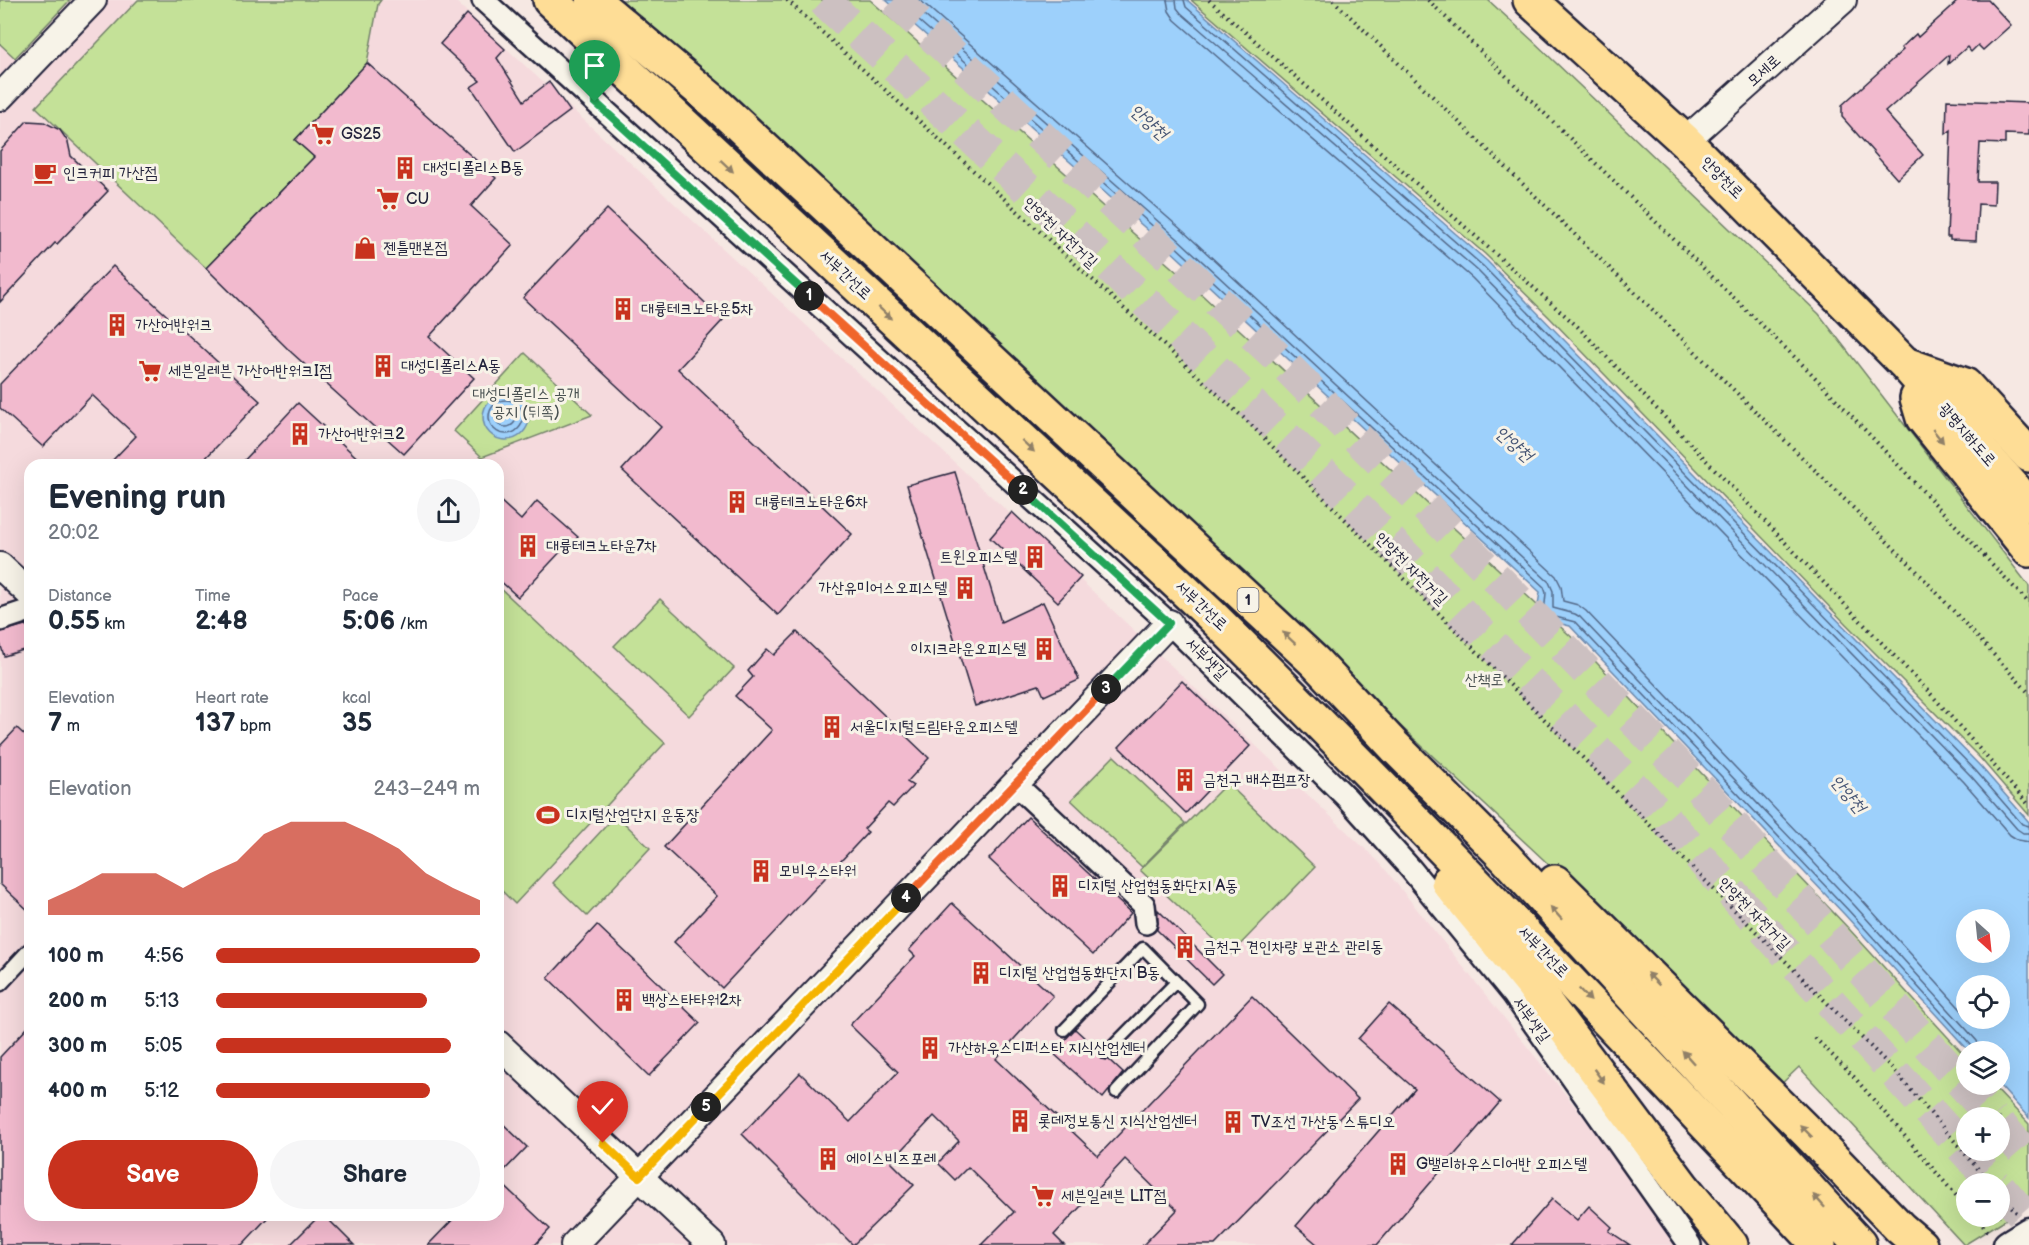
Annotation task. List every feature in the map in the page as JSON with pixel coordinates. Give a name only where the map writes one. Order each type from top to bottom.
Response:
[{"type":"main road","points":[[525,0],[684,126]]},
{"type":"main road","name":"서부간선로","points":[[550,0],[1210,614],[1589,999],[1819,1245]]},
{"type":"main road","name":"1","points":[[593,0],[712,100],[1315,662],[1395,747],[1505,857],[1859,1244]]},
{"type":"main road","name":"안양천로","points":[[1530,0],[1685,141],[1906,364]]},
{"type":"main road","points":[[1906,364],[1965,385],[2029,455]]},
{"type":"main road","points":[[1906,364],[1923,418],[2029,550]]},
{"type":"main road","name":"광명지하도로","points":[[1906,364],[2029,505]]},
{"type":"main road","points":[[1315,662],[1424,758],[1511,839],[1900,1236]]},
{"type":"main road","points":[[1285,688],[1530,982],[1676,1178],[1731,1245]]},
{"type":"main road","points":[[2008,1245],[2025,1225]]},
{"type":"street","points":[[0,97],[93,0]]},
{"type":"street","name":"서부샛길","points":[[483,0],[1169,623],[1346,797],[1462,930],[1513,994],[1690,1245]]},
{"type":"street","name":"모세로","points":[[1685,141],[1843,0]]},
{"type":"street","points":[[0,566],[24,588]]},
{"type":"street","points":[[0,620],[24,612]]},
{"type":"street","points":[[574,1245],[1169,623]]},
{"type":"street","points":[[1015,784],[1144,906],[1144,936]]},
{"type":"street","points":[[0,983],[24,957]]},
{"type":"street","points":[[504,1050],[712,1245]]},
{"type":"lane","points":[[1064,1030],[1144,936],[1176,982],[1198,1004],[1116,1092]]},
{"type":"lane","points":[[1106,1053],[1176,982]]},
{"type":"path","name":"안양천 자전거길","points":[[787,0],[1249,423],[1892,1068],[1982,1173]]},
{"type":"path","points":[[1209,0],[1578,327],[1929,692],[2029,805]]},
{"type":"path","points":[[1333,0],[1913,567],[2029,693]]},
{"type":"path","points":[[1428,0],[1810,372],[2029,603]]},
{"type":"path","points":[[1815,1038],[1854,1077],[1956,1195]]},
{"type":"path","points":[[2010,1206],[2025,1225]]},
{"type":"shaded area","points":[[0,0],[454,0],[1032,534],[1380,863],[1594,1130],[1678,1245],[0,1245]]},
{"type":"green space","points":[[0,0],[70,0],[15,58],[0,44]]},
{"type":"green space","points":[[138,0],[381,0],[378,4],[367,63],[295,140],[314,157],[206,268],[36,107]]},
{"type":"green space","name":"산책로","points":[[613,0],[870,0],[1187,281],[1578,643],[1850,930],[1956,1046],[1956,1095],[2001,1095],[2029,1124],[2029,1205],[2010,1217],[2010,1173],[1956,1173],[1956,1227],[1993,1227],[1964,1245],[1799,1067],[1775,1090],[1544,860],[855,217]]},
{"type":"green space","points":[[1191,0],[1488,0],[1819,314],[2029,586],[2029,815],[1980,758],[1485,254]]},
{"type":"green space","name":"대성디폴리스 공개 공지 (뒤쪽)","points":[[525,353],[592,415],[482,457],[454,431]]},
{"type":"green space","name":"디지털산업단지 운동장","points":[[504,592],[665,743],[515,904],[504,893]]},
{"type":"green space","points":[[660,599],[734,668],[689,716],[614,646]]},
{"type":"green space","points":[[1114,756],[1185,823],[1142,867],[1071,800]]},
{"type":"green space","points":[[1227,783],[1315,867],[1230,955],[1140,870]]},
{"type":"green space","points":[[616,815],[650,848],[587,916],[553,883]]},
{"type":"water","name":"안양천","points":[[886,0],[1187,0],[1487,261],[1981,767],[2029,822],[2029,1118],[2008,1095],[2010,1095],[2010,1041],[1960,1041],[1845,915],[1570,626],[1536,618],[1540,592],[1168,248]]},
{"type":"water","points":[[506,394],[515,395],[522,401],[528,408],[528,426],[522,433],[515,439],[506,440],[497,439],[490,433],[484,426],[483,417],[484,408],[490,401],[497,395]]},
{"type":"building","points":[[1959,0],[1988,0],[2011,25],[1983,50],[1978,45],[1971,52],[1967,47],[1948,64],[1949,55],[1885,112],[1923,155],[1897,179],[1842,117],[1842,105],[1903,50],[1901,48],[1916,34],[1918,37]]},
{"type":"building","points":[[467,14],[505,49],[497,58],[524,101],[549,82],[570,111],[515,152],[471,87],[480,81],[440,44]]},
{"type":"building","points":[[367,63],[496,178],[471,206],[513,245],[429,337],[474,378],[404,454],[292,353],[206,268],[314,157],[295,140]]},
{"type":"building","points":[[1947,100],[2029,103],[2029,135],[2005,134],[2005,144],[1980,143],[1978,182],[1995,182],[1994,205],[1978,204],[1976,241],[1950,240],[1950,237],[1947,237],[1951,130],[1946,134]]},
{"type":"building","name":"인크커피 가산점","points":[[27,121],[44,122],[60,130],[68,142],[71,156],[108,191],[0,302],[0,151]]},
{"type":"building","points":[[607,209],[723,320],[678,369],[852,534],[778,615],[622,470],[661,427],[523,298]]},
{"type":"building","name":"가산어반워크","points":[[113,266],[260,401],[205,459],[114,459],[136,436],[92,395],[43,447],[0,408],[0,384]]},
{"type":"building","name":"가산어반워크2","points":[[298,403],[359,459],[246,459]]},
{"type":"building","name":"가산유미어스오피스텔","points":[[955,472],[1001,622],[1043,602],[1079,680],[1044,696],[1039,685],[975,706],[907,485]]},
{"type":"building","name":"대륭테크노타운7차","points":[[537,501],[578,537],[567,549],[565,547],[518,597],[504,584],[504,504],[521,520]]},
{"type":"building","name":"트윈오피스텔","points":[[1012,512],[1081,577],[1058,602],[990,538]]},
{"type":"building","points":[[24,625],[24,650],[4,656],[0,643],[0,632]]},
{"type":"building","points":[[797,632],[929,758],[907,782],[913,786],[893,807],[888,803],[864,829],[868,832],[722,988],[674,942],[717,896],[664,847],[772,730],[735,696],[753,677],[748,671],[767,649],[774,655]]},
{"type":"building","name":"금천구 배수펌프장","points":[[1182,681],[1250,746],[1186,813],[1119,747]]},
{"type":"building","points":[[17,728],[24,734],[24,906],[0,884],[0,746]]},
{"type":"building","name":"디지털 산업협동화단지 A동","points":[[1028,817],[1131,913],[1093,955],[989,859]]},
{"type":"building","points":[[952,903],[1053,996],[996,1059],[1098,1156],[1252,996],[1358,1099],[1215,1245],[1143,1245],[1177,1210],[1125,1159],[1054,1235],[1064,1245],[981,1245],[1014,1212],[968,1167],[955,1180],[938,1163],[959,1141],[934,1116],[891,1162],[914,1185],[853,1245],[742,1134],[800,1073],[850,1122],[898,1072],[850,1025],[915,956],[909,950]]},
{"type":"building","name":"금천구 견인차량 보관소 관리동","points":[[1158,910],[1222,974],[1212,984],[1157,930]]},
{"type":"building","name":"백상스타타워2차","points":[[597,925],[700,1023],[649,1076],[548,978]]},
{"type":"building","name":"G밸리하우스디어반 오피스텔","points":[[1389,1004],[1500,1102],[1377,1245],[1318,1245],[1296,1226],[1415,1089],[1358,1039]]},
{"type":"building","points":[[1075,1029],[1099,1051],[1101,1059],[1109,1060],[1123,1073],[1103,1098],[1053,1053]]},
{"type":"building","points":[[24,1031],[24,1221],[264,1221],[242,1245],[0,1245],[0,1057]]},
{"type":"building","points":[[504,1125],[527,1147],[504,1171]]},
{"type":"building","points":[[504,1186],[550,1229],[535,1245],[428,1245],[451,1221],[504,1221]]},
{"type":"building","points":[[1552,1199],[1577,1220],[1589,1206],[1612,1227],[1609,1231],[1630,1245],[1512,1245]]},
{"type":"building","points":[[314,1221],[330,1221],[354,1245],[290,1245]]},
{"type":"tunnel","points":[[823,0],[1052,212],[1312,462],[1662,816],[1985,1173]]},
{"type":"tunnel","points":[[894,0],[1273,353],[1512,594],[1709,798],[1983,1107]]},
{"type":"tunnel","points":[[2010,1136],[2029,1158]]},
{"type":"tunnel","points":[[2010,1199],[2029,1221]]},
{"type":"place","name":"GS25","points":[[323,134]]},
{"type":"place","name":"대성디폴리스B동","points":[[405,168]]},
{"type":"place","name":"인크커피 가산점","points":[[45,173]]},
{"type":"place","name":"CU","points":[[388,199]]},
{"type":"place","name":"젠틀맨본점","points":[[365,248]]},
{"type":"place","name":"대륭테크노타운5차","points":[[623,309]]},
{"type":"place","name":"가산어반워크","points":[[117,325]]},
{"type":"place","name":"대성디폴리스A동","points":[[383,366]]},
{"type":"place","name":"세븐일레븐 가산어반워크I점","points":[[150,371]]},
{"type":"place","name":"가산어반워크2","points":[[300,434]]},
{"type":"place","name":"대륭테크노타운6차","points":[[737,502]]},
{"type":"place","name":"대륭테크노타운7차","points":[[528,546]]},
{"type":"place","name":"트윈오피스텔","points":[[1035,557]]},
{"type":"place","name":"가산유미어스오피스텔","points":[[965,588]]},
{"type":"place","name":"이지크라운오피스텔","points":[[1044,649]]},
{"type":"place","name":"서울디지털드림타운오피스텔","points":[[832,727]]},
{"type":"place","name":"금천구 배수펌프장","points":[[1185,780]]},
{"type":"place","name":"디지털산업단지 운동장","points":[[548,815]]},
{"type":"place","name":"모비우스타워","points":[[761,871]]},
{"type":"place","name":"디지털 산업협동화단지 A동","points":[[1060,886]]},
{"type":"place","name":"금천구 견인차량 보관소 관리동","points":[[1185,947]]},
{"type":"place","name":"디지털 산업협동화단지 B동","points":[[981,973]]},
{"type":"place","name":"백상스타타워2차","points":[[624,1000]]},
{"type":"place","name":"가산하우스디퍼스타 지식산업센터","points":[[930,1048]]},
{"type":"place","name":"롯데정보통신 지식산업센터","points":[[1020,1121]]},
{"type":"place","name":"TV조선 가산동 스튜디오","points":[[1233,1122]]},
{"type":"place","name":"에이스비즈포레","points":[[828,1159]]},
{"type":"place","name":"G밸리하우스디어반 오피스텔","points":[[1398,1164]]},
{"type":"place","name":"세븐일레븐 LIT점","points":[[1043,1196]]},
{"type":"route","points":[[595,102],[1169,623],[639,1177],[603,1143]]}]
